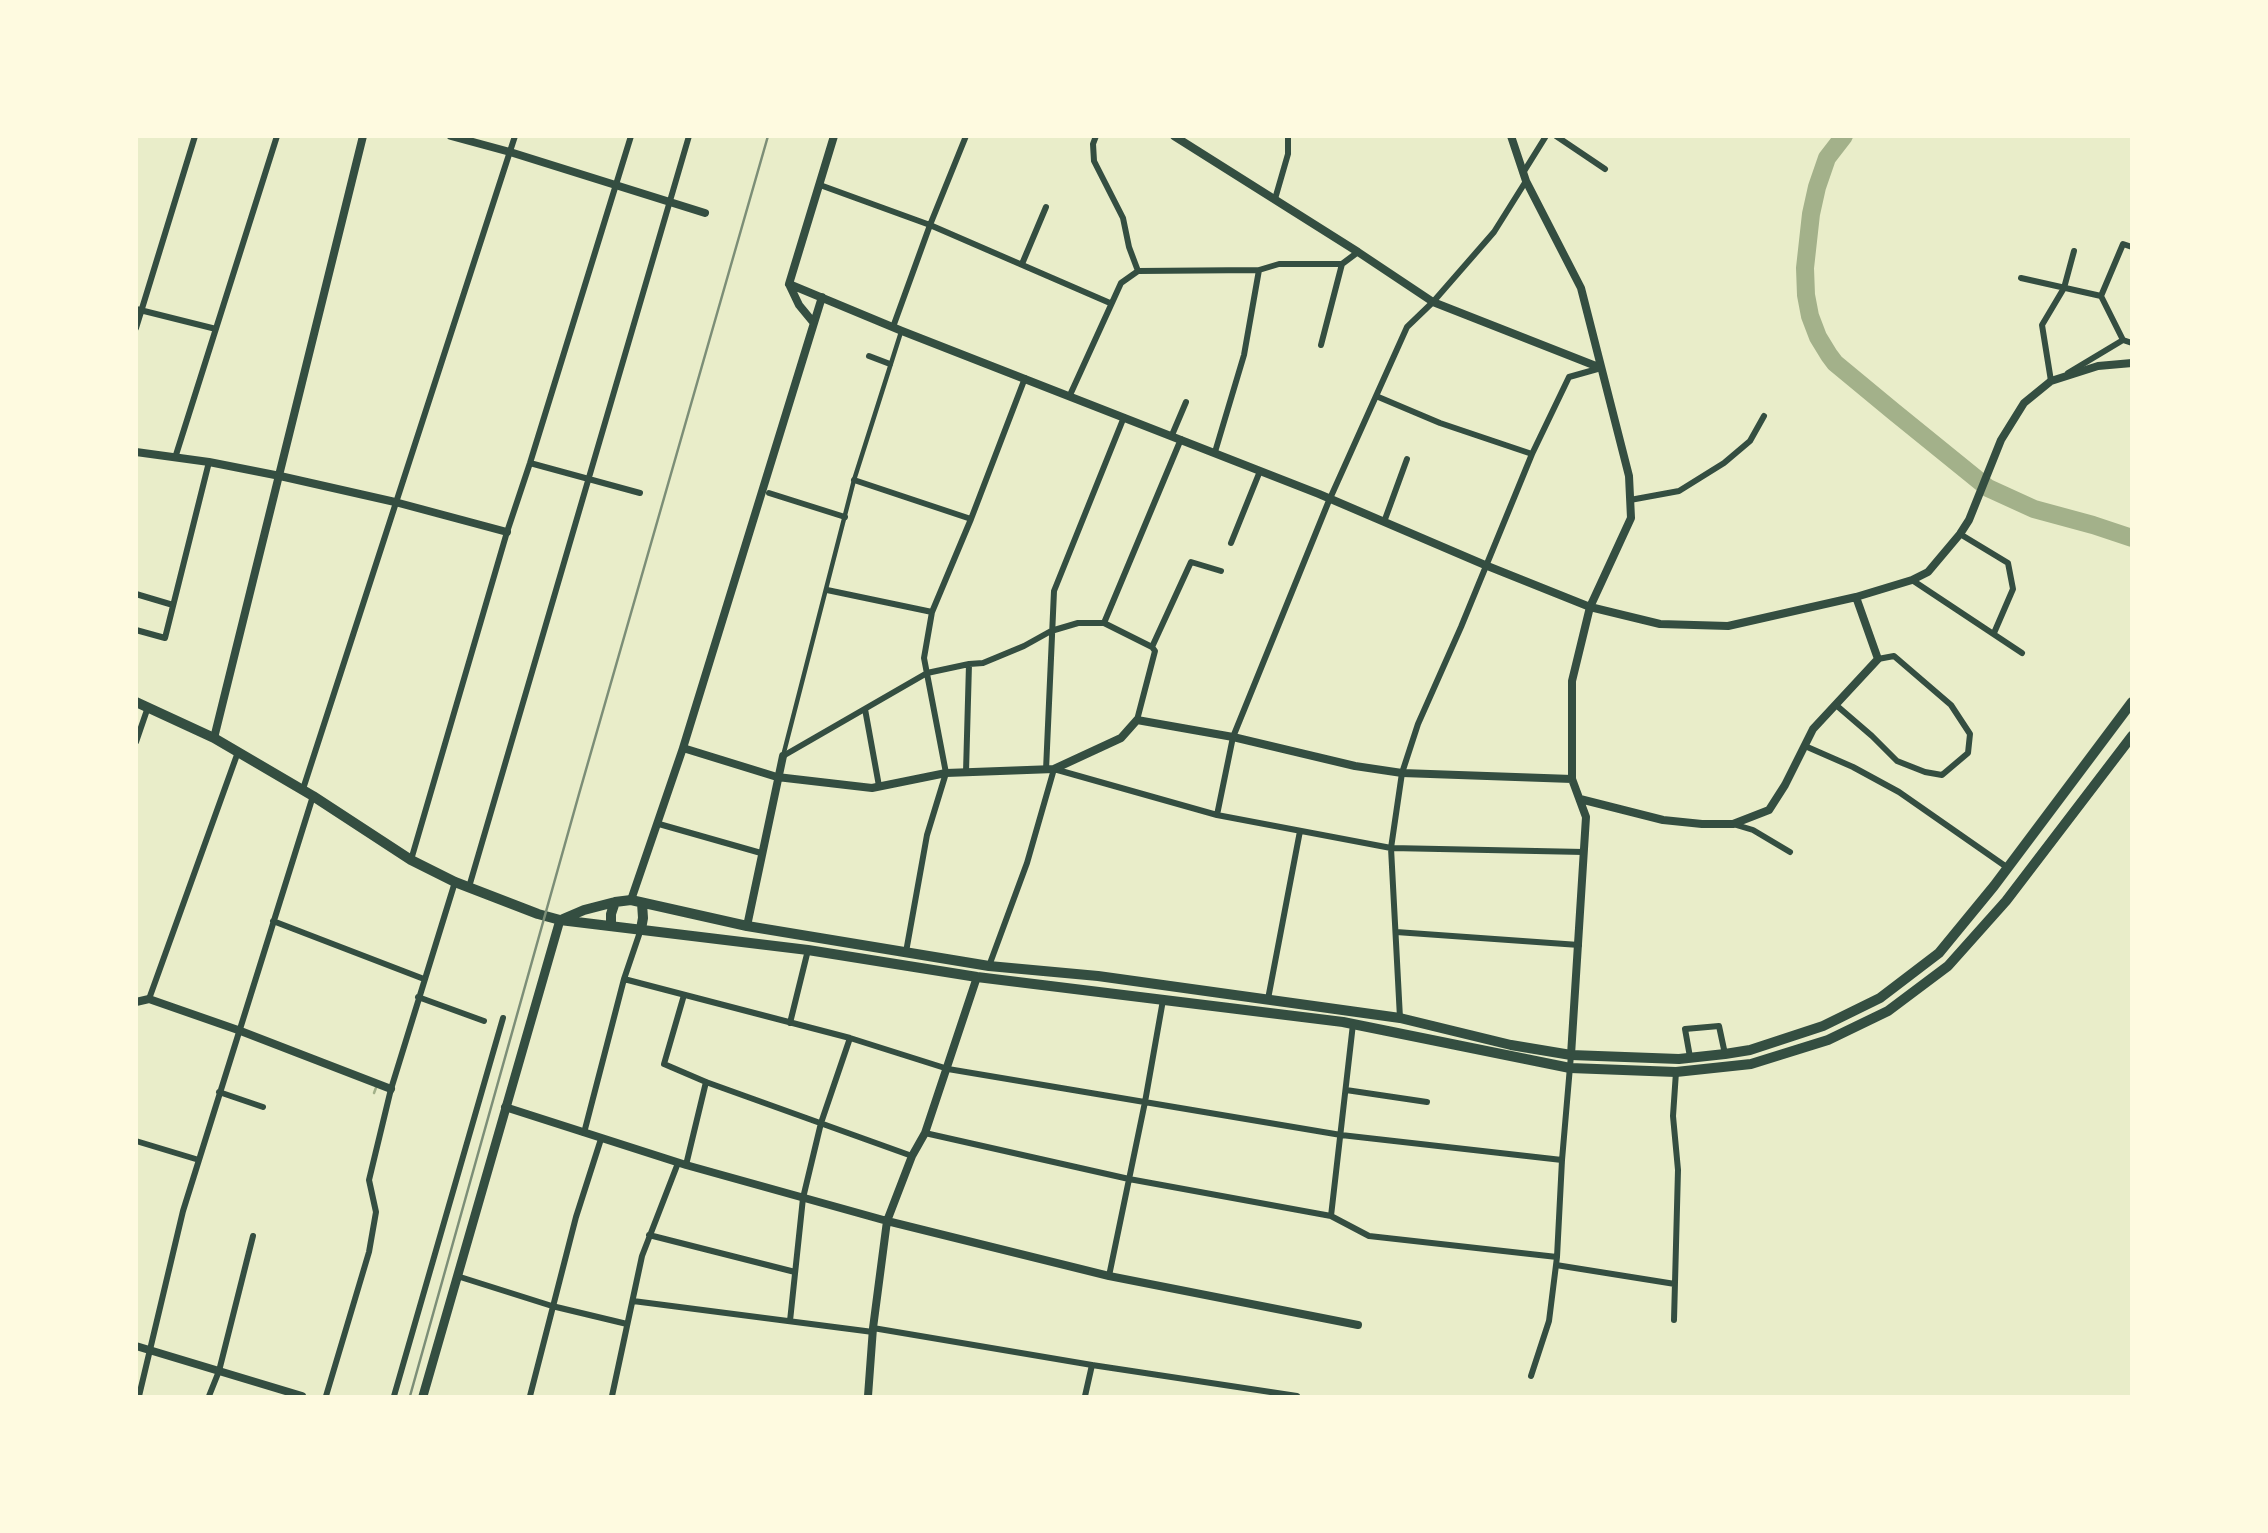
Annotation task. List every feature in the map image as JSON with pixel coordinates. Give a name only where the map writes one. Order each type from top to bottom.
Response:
[{"type":"main road","points":[[136,702],[214,738],[303,789],[411,860],[455,882],[560,920],[808,950],[977,976],[1353,1024],[1570,1068],[1676,1072],[1751,1064],[1828,1040],[1888,1011],[1948,966],[2006,901],[2132,736]]},
{"type":"main road","points":[[560,920],[584,910],[631,900],[747,926],[989,966],[1098,976],[1400,1018],[1511,1045],[1571,1055],[1690,1057],[1725,1054],[1751,1050],[1823,1026],[1880,998],[1939,953],[2008,867],[2132,702]]},
{"type":"main road","points":[[611,926],[615,902]]},
{"type":"main road","points":[[641,929],[642,904]]},
{"type":"main road","points":[[423,1396],[560,920]]},
{"type":"main road","points":[[977,976],[989,966]]},
{"type":"main road","points":[[1095,991],[1098,976]]},
{"type":"main road","points":[[1185,1002],[1187,988]]},
{"type":"street","points":[[136,328],[139,310],[195,136]]},
{"type":"street","points":[[175,458],[277,136]]},
{"type":"street","points":[[214,738],[363,136]]},
{"type":"street","points":[[451,136],[705,213]]},
{"type":"street","points":[[303,789],[514,136]]},
{"type":"street","points":[[411,860],[507,532],[631,136]]},
{"type":"street","points":[[469,887],[689,136]]},
{"type":"street","points":[[813,322],[799,305],[789,284],[834,136]]},
{"type":"street","points":[[747,926],[777,777],[854,480],[929,225],[966,136]]},
{"type":"street","points":[[1096,136],[1093,144],[1094,162],[1123,218],[1129,247],[1138,271]]},
{"type":"street","points":[[1275,199],[1288,154],[1287,136]]},
{"type":"street","points":[[1511,136],[1525,177],[1581,288],[1629,476],[1631,518],[1590,607],[1572,681],[1572,779],[1586,817],[1584,852],[1557,1261],[1549,1321],[1531,1376]]},
{"type":"street","points":[[1217,816],[1233,737],[1330,499],[1407,327],[1433,302],[1494,232],[1546,136]]},
{"type":"street","points":[[1556,136],[1605,169]]},
{"type":"street","points":[[1179,138],[1433,302],[1601,368]]},
{"type":"street","points":[[820,186],[929,225],[1110,303]]},
{"type":"street","points":[[1021,264],[1046,207]]},
{"type":"street","points":[[2132,247],[2123,244],[2101,296],[2123,340],[2132,343]]},
{"type":"street","points":[[2056,379],[2042,325],[2064,288],[2074,251]]},
{"type":"street","points":[[1070,396],[1110,303],[1121,283],[1138,271],[1259,270],[1279,264],[1342,264],[1358,252]]},
{"type":"street","points":[[1321,345],[1342,264]]},
{"type":"street","points":[[1214,453],[1244,355],[1259,270]]},
{"type":"street","points":[[2021,278],[2101,296]]},
{"type":"street","points":[[789,284],[1172,435],[1590,607],[1660,624],[1728,626],[1856,597],[1912,580],[1928,572],[1969,520],[2001,440],[2024,403],[2056,379],[2123,340]]},
{"type":"street","points":[[631,900],[659,824],[822,297]]},
{"type":"street","points":[[139,310],[216,329]]},
{"type":"street","points":[[869,356],[890,364]]},
{"type":"street","points":[[2056,379],[2098,366],[2132,363]]},
{"type":"street","points":[[1400,1018],[1391,848],[1402,773],[1418,724],[1485,565],[1532,454],[1569,377],[1601,368]]},
{"type":"street","points":[[905,952],[927,835],[946,774],[924,658],[932,612],[1025,378]]},
{"type":"street","points":[[1376,396],[1440,423],[1532,454]]},
{"type":"street","points":[[1172,435],[1186,402]]},
{"type":"street","points":[[1630,500],[1679,491],[1724,463],[1750,441],[1764,416]]},
{"type":"street","points":[[989,966],[1027,863],[1050,769],[1051,631],[1054,591],[1124,417]]},
{"type":"street","points":[[1104,623],[1181,439]]},
{"type":"street","points":[[136,452],[209,462],[280,476],[395,502],[507,532]]},
{"type":"street","points":[[1384,522],[1407,458]]},
{"type":"street","points":[[136,630],[165,638],[209,462]]},
{"type":"street","points":[[530,463],[640,493]]},
{"type":"street","points":[[1231,543],[1260,471]]},
{"type":"street","points":[[854,480],[971,519]]},
{"type":"street","points":[[769,493],[845,517]]},
{"type":"street","points":[[1960,534],[2008,564],[2013,589],[1994,633]]},
{"type":"street","points":[[1050,769],[1121,738],[1137,720],[1153,649],[1191,562],[1222,571]]},
{"type":"street","points":[[1912,580],[2022,653]]},
{"type":"street","points":[[827,590],[932,612]]},
{"type":"street","points":[[136,594],[173,605]]},
{"type":"street","points":[[1856,597],[1878,659]]},
{"type":"street","points":[[783,756],[927,673],[983,663],[1051,631],[1078,623],[1104,623],[1153,649]]},
{"type":"street","points":[[1733,824],[1769,810],[1785,785],[1813,729],[1878,659],[1894,656],[1951,705],[1970,734],[1968,753],[1942,775],[1925,772],[1897,761],[1836,705]]},
{"type":"street","points":[[966,772],[969,664]]},
{"type":"street","points":[[136,742],[148,707]]},
{"type":"street","points":[[865,709],[879,786]]},
{"type":"street","points":[[1137,720],[1233,737],[1354,766],[1402,773],[1572,779]]},
{"type":"street","points":[[1805,746],[1853,766],[1899,792],[2008,867]]},
{"type":"street","points":[[683,748],[777,777],[850,787],[879,786],[966,772],[1050,769],[1217,816],[1391,848],[1584,852]]},
{"type":"street","points":[[149,999],[238,752]]},
{"type":"street","points":[[139,1396],[183,1211],[313,796]]},
{"type":"street","points":[[1580,799],[1663,820],[1733,824],[1753,830],[1790,852]]},
{"type":"street","points":[[659,824],[761,853]]},
{"type":"street","points":[[1268,999],[1300,831]]},
{"type":"street","points":[[326,1396],[369,1252],[376,1212],[369,1180],[391,1089],[455,882]]},
{"type":"street","points":[[273,921],[424,979]]},
{"type":"street","points":[[584,1133],[624,979],[641,929]]},
{"type":"street","points":[[1396,932],[1578,945]]},
{"type":"street","points":[[790,1023],[808,950]]},
{"type":"street","points":[[868,1396],[873,1330],[887,1221],[912,1156],[925,1133],[977,976]]},
{"type":"street","points":[[624,979],[850,1038],[948,1069],[1341,1135],[1562,1160]]},
{"type":"street","points":[[684,995],[664,1064],[706,1082],[912,1156]]},
{"type":"street","points":[[418,997],[484,1021]]},
{"type":"street","points":[[136,1002],[149,999],[391,1089]]},
{"type":"street","points":[[1109,1276],[1163,1000]]},
{"type":"street","points":[[394,1396],[503,1018]]},
{"type":"street","points":[[1331,1216],[1353,1024]]},
{"type":"street","points":[[1690,1057],[1685,1029],[1719,1026],[1725,1054]]},
{"type":"street","points":[[790,1321],[803,1198],[821,1123],[850,1038]]},
{"type":"street","points":[[1674,1320],[1678,1170],[1673,1116],[1676,1072]]},
{"type":"street","points":[[612,1396],[642,1256],[682,1164],[706,1082]]},
{"type":"street","points":[[1346,1090],[1427,1102]]},
{"type":"street","points":[[219,1092],[263,1107]]},
{"type":"street","points":[[505,1107],[682,1164],[887,1221],[1109,1276],[1358,1325]]},
{"type":"street","points":[[925,1133],[1129,1179],[1331,1216],[1369,1236],[1557,1261],[1675,1284]]},
{"type":"street","points":[[530,1396],[576,1217],[601,1139]]},
{"type":"street","points":[[136,1141],[199,1160]]},
{"type":"street","points":[[649,1235],[794,1272]]},
{"type":"street","points":[[209,1396],[219,1371],[253,1236]]},
{"type":"street","points":[[457,1276],[552,1306],[627,1324]]},
{"type":"street","points":[[633,1301],[873,1330],[1297,1396]]},
{"type":"street","points":[[136,1346],[302,1396]]},
{"type":"street","points":[[1085,1396],[1092,1365]]},
{"type":"waterway","points":[[1844,136],[1827,158],[1817,187],[1805,268],[1810,316],[1829,355],[1835,363],[1988,488],[2034,509],[2132,538]]},
{"type":"waterway","points":[[374,1093],[377,1085]]},
{"type":"railway","points":[[410,1396],[768,136]]}]
